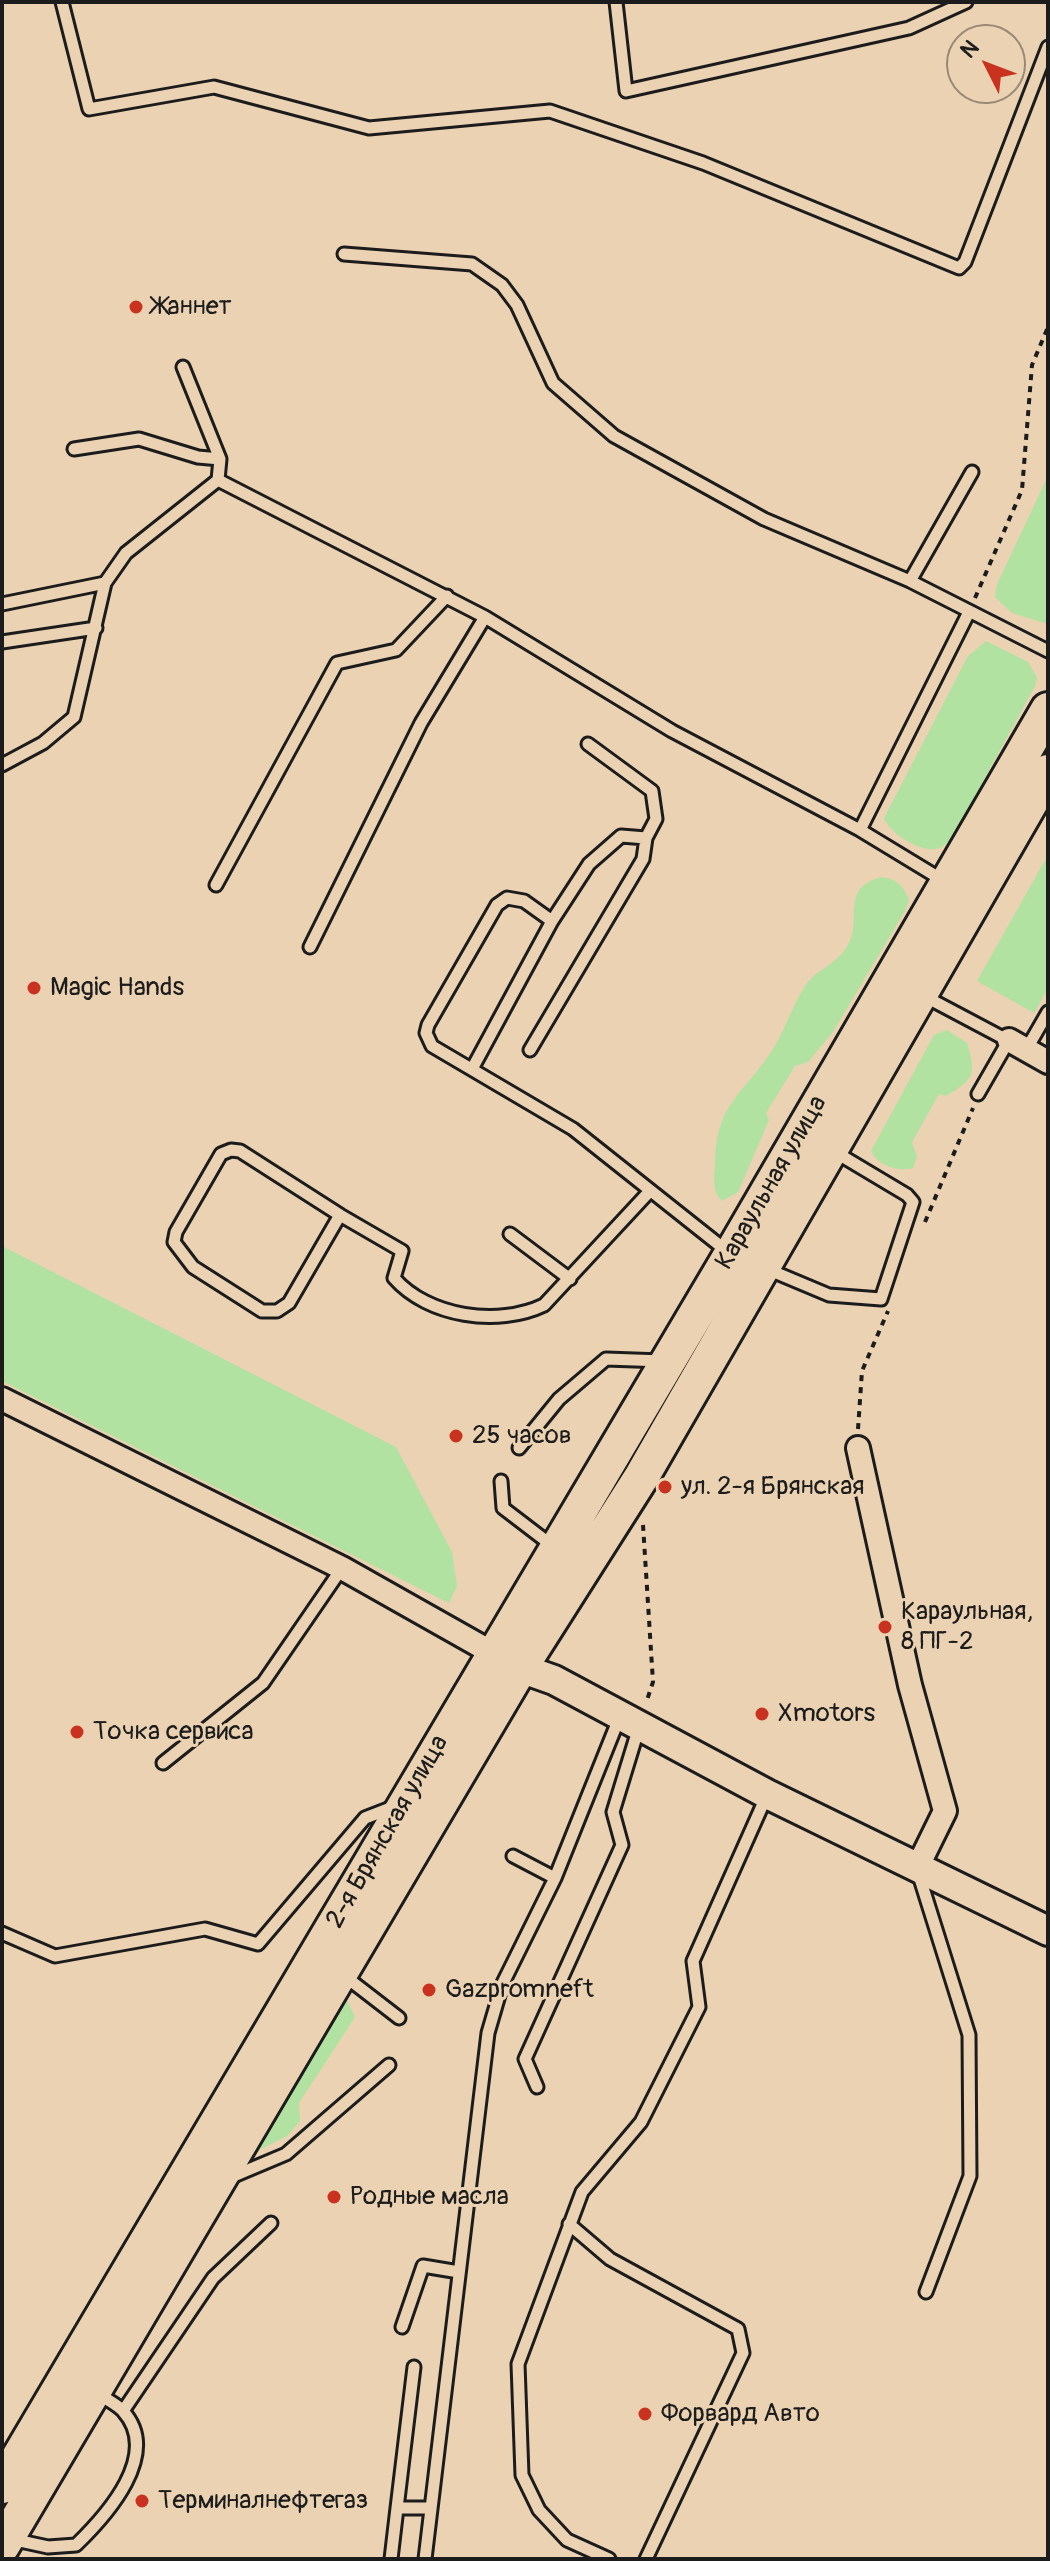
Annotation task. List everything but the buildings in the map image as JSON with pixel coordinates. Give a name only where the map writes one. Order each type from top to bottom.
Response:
[{"type":"main road","name":"Караульная улица","points":[[507,1661],[557,1549],[1048,710]]},
{"type":"main road","name":"Караульная улица","points":[[507,1661],[642,1476],[1048,772]]},
{"type":"main road","name":"2-я Брянская улица","points":[[2,2486],[144,2251],[405,1803],[507,1661]]},
{"type":"main road","name":"2-я Брянская улица","points":[[4,2542],[342,1974],[507,1661]]},
{"type":"street","points":[[1018,1045],[1048,1062]]},
{"type":"street","points":[[2,1399],[342,1568],[507,1661],[554,1680],[767,1794],[1048,1931]]},
{"type":"street","points":[[858,1448],[910,1685],[945,1811],[917,1868]]},
{"type":"lane","points":[[62,2],[89,109],[214,87],[369,128],[550,111],[703,163],[959,268],[1048,47]]},
{"type":"lane","points":[[616,2],[626,91],[909,28],[966,2]]},
{"type":"lane","points":[[344,254],[472,264],[502,285],[517,305],[553,383],[614,436],[764,519],[910,581],[1048,651]]},
{"type":"lane","points":[[2,765],[43,743],[74,717],[105,583],[126,553],[218,480],[220,459],[183,367]]},
{"type":"lane","points":[[74,449],[139,439],[198,457],[220,459]]},
{"type":"lane","points":[[910,581],[972,472]]},
{"type":"lane","points":[[218,480],[485,617],[672,731],[860,830],[948,884]]},
{"type":"lane","points":[[2,604],[105,583]]},
{"type":"lane","points":[[216,885],[337,663],[396,650],[447,596]]},
{"type":"lane","points":[[860,830],[969,612]]},
{"type":"lane","points":[[310,947],[421,723],[485,617]]},
{"type":"lane","points":[[2,642],[96,628]]},
{"type":"lane","points":[[530,1050],[643,859],[646,838],[656,819],[652,791],[588,744]]},
{"type":"lane","points":[[472,1069],[552,921],[589,864],[621,836],[646,838]]},
{"type":"lane","points":[[552,921],[524,901],[507,898],[497,905],[428,1025],[426,1033],[432,1046],[573,1129],[731,1255]]},
{"type":"lane","points":[[921,994],[1018,1045]]},
{"type":"lane","points":[[978,1094],[1048,1012]]},
{"type":"lane","points":[[763,1267],[829,1295],[881,1299],[913,1202],[907,1195],[831,1150]]},
{"type":"lane","points":[[340,1215],[289,1303],[277,1311],[262,1311],[193,1267],[174,1242],[176,1232],[221,1154],[240,1151],[402,1251],[394,1278],[406,1291],[453,1314],[525,1315],[544,1305],[649,1192]]},
{"type":"lane","points":[[510,1234],[570,1279]]},
{"type":"lane","points":[[519,1448],[559,1399],[606,1359],[668,1361]]},
{"type":"lane","points":[[501,1481],[503,1508],[557,1549]]},
{"type":"lane","points":[[163,1763],[263,1683],[342,1568]]},
{"type":"lane","points":[[425,2559],[488,2033],[502,1985],[630,1721]]},
{"type":"lane","points":[[537,2087],[525,2059],[622,1845],[613,1812],[630,1721]]},
{"type":"lane","points":[[609,2559],[567,2540],[539,2510],[522,2475],[518,2364],[582,2192],[641,2122],[699,2007],[693,1961],[767,1794]]},
{"type":"lane","points":[[2,1933],[55,1956],[205,1929],[258,1944],[365,1818],[405,1803]]},
{"type":"lane","points":[[513,1856],[555,1878]]},
{"type":"lane","points":[[917,1868],[969,2035],[970,2176],[926,2292]]},
{"type":"lane","points":[[342,1974],[399,2018]]},
{"type":"lane","points":[[217,2183],[286,2154],[389,2065]]},
{"type":"lane","points":[[123,2411],[213,2278],[271,2223]]},
{"type":"lane","points":[[569,2224],[610,2259],[738,2329],[741,2341],[743,2353],[646,2559]]},
{"type":"lane","points":[[402,2327],[423,2266],[459,2272]]},
{"type":"lane","points":[[391,2559],[414,2367]]},
{"type":"lane","points":[[4,2542],[48,2547],[76,2545],[104,2518],[130,2476],[137,2436],[123,2411],[95,2391]]},
{"type":"lane","points":[[397,2508],[431,2508]]},
{"type":"path","points":[[969,612],[1022,490],[1032,365],[1048,327]]},
{"type":"path","points":[[630,1721],[653,1682],[642,1514]]},
{"type":"green space","points":[[1048,476],[1048,624],[1012,613],[995,597],[997,584]]},
{"type":"green space","points":[[986,641],[1028,662],[1037,678],[1035,686],[951,840],[940,848],[916,846],[892,830],[884,818],[968,656]]},
{"type":"green space","points":[[1048,855],[1048,988],[1034,1013],[977,981]]},
{"type":"green space","points":[[881,877],[901,886],[909,899],[906,909],[833,1032],[808,1062],[795,1066],[766,1113],[769,1120],[738,1192],[722,1201],[715,1189],[714,1176],[716,1144],[726,1112],[776,1044],[807,983],[844,951],[853,929],[859,890]]},
{"type":"green space","points":[[947,1030],[967,1043],[972,1062],[971,1075],[946,1096],[939,1094],[912,1142],[917,1157],[913,1168],[889,1167],[878,1161],[871,1151],[934,1035]]},
{"type":"green space","points":[[2,1246],[396,1447],[452,1552],[457,1586],[449,1603],[2,1381]]},
{"type":"green space","points":[[345,1996],[355,2017],[299,2103],[300,2121],[287,2136],[251,2154]]},
{"type":"place","name":"Жаннет","points":[[136,307]]},
{"type":"place","name":"Magic Hands","points":[[34,988]]},
{"type":"place","name":"25 часов","points":[[456,1436]]},
{"type":"place","name":"ул. 2-я Брянская","points":[[665,1487]]},
{"type":"place","name":"Караульная, 8 ПГ-2","points":[[885,1627]]},
{"type":"place","name":"Xmotors","points":[[762,1714]]},
{"type":"place","name":"Точка сервиса","points":[[77,1732]]},
{"type":"place","name":"Gazpromneft","points":[[429,1990]]},
{"type":"place","name":"Родные масла","points":[[334,2197]]},
{"type":"place","name":"Форвард Авто","points":[[645,2414]]},
{"type":"place","name":"Терминалнефтегаз","points":[[142,2501]]}]
